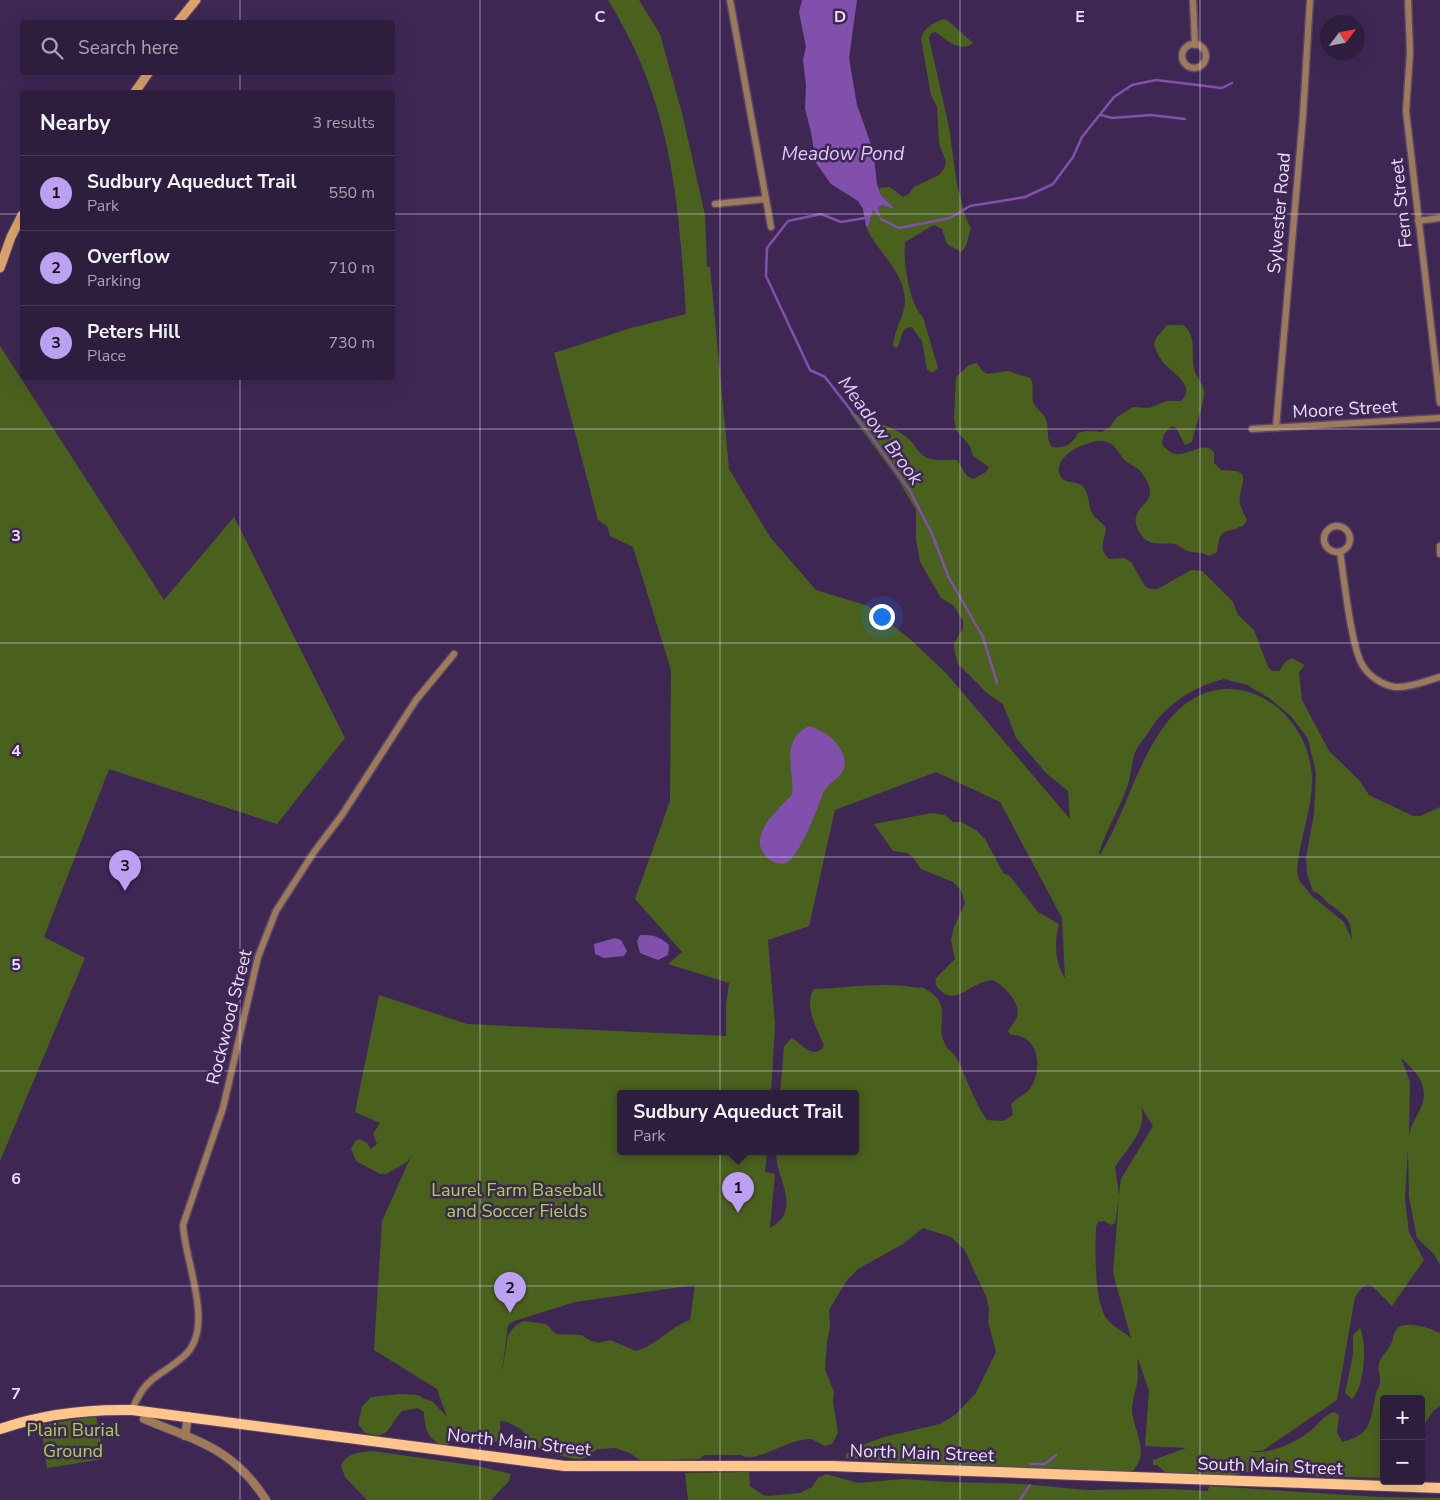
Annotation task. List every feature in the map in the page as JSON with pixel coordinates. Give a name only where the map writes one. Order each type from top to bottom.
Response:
[{"type":"main road","points":[[180,20],[196,0]]},
{"type":"main road","points":[[136,90],[147,75]]},
{"type":"main road","points":[[0,268],[11,237],[20,219]]},
{"type":"main road","name":"North Main Street","points":[[0,1429],[61,1413],[132,1410],[183,1415],[565,1466],[776,1464],[1100,1476]]},
{"type":"main road","name":"South Main Street","points":[[1100,1476],[1440,1488]]},
{"type":"street","points":[[730,0],[771,227]]},
{"type":"street","points":[[1193,0],[1195,45]]},
{"type":"street","name":"Sylvester Road","points":[[1276,428],[1304,106],[1310,0]]},
{"type":"street","name":"Fern Street","points":[[1408,0],[1410,52],[1406,111],[1440,403]]},
{"type":"street","points":[[715,204],[766,199]]},
{"type":"street","points":[[1418,220],[1440,218]]},
{"type":"street","name":"Moore Street","points":[[1252,429],[1440,418]]},
{"type":"street","points":[[1334,526],[1344,529],[1349,537],[1347,547],[1340,552],[1328,549],[1324,542],[1326,532],[1334,526]]},
{"type":"street","points":[[1440,546],[1440,554]]},
{"type":"street","points":[[1340,552],[1355,641],[1363,666],[1381,682],[1393,686],[1404,687],[1440,677]]},
{"type":"street","name":"Rockwood Street","points":[[132,1410],[139,1393],[151,1379],[182,1358],[196,1343],[199,1312],[188,1263],[183,1225],[223,1108],[258,957],[276,911],[314,852],[342,815],[411,707],[454,654]]},
{"type":"street","points":[[175,1432],[183,1415]]},
{"type":"street","points":[[183,1415],[185,1436]]},
{"type":"street","points":[[144,1419],[212,1447],[233,1460],[251,1478],[266,1500]]},
{"type":"green space","name":"Laurel Farm Baseball and Soccer Fields","points":[[608,0],[639,0],[660,34],[682,113],[705,215],[707,267],[710,267],[729,469],[770,537],[816,590],[868,606],[911,640],[946,673],[1070,819],[1068,791],[1046,773],[1016,738],[1003,704],[988,694],[958,664],[954,644],[963,628],[963,621],[954,606],[941,598],[920,562],[916,539],[916,510],[897,478],[849,412],[899,432],[908,438],[920,453],[927,458],[957,460],[967,476],[973,479],[986,472],[989,467],[973,456],[970,446],[956,430],[954,419],[956,377],[969,365],[977,363],[983,372],[988,374],[1008,371],[1030,378],[1033,401],[1045,417],[1050,444],[1052,447],[1060,447],[1071,443],[1078,433],[1086,431],[1102,432],[1110,427],[1117,417],[1133,407],[1149,408],[1167,401],[1181,401],[1185,396],[1185,385],[1162,361],[1154,345],[1156,338],[1167,325],[1183,325],[1191,335],[1193,365],[1204,390],[1204,397],[1192,442],[1185,445],[1176,428],[1172,426],[1164,434],[1162,444],[1169,451],[1176,454],[1209,448],[1214,452],[1214,463],[1221,470],[1236,471],[1242,474],[1243,482],[1240,502],[1247,520],[1244,525],[1224,532],[1218,543],[1217,552],[1209,556],[1191,552],[1175,544],[1154,543],[1146,540],[1137,528],[1136,521],[1139,510],[1149,496],[1150,489],[1148,483],[1139,470],[1127,462],[1114,446],[1107,442],[1094,442],[1081,446],[1067,454],[1060,463],[1059,472],[1061,477],[1066,481],[1079,484],[1086,490],[1092,513],[1106,529],[1103,548],[1109,559],[1124,558],[1131,562],[1145,586],[1150,589],[1158,589],[1191,570],[1202,571],[1233,602],[1238,615],[1254,630],[1268,667],[1272,671],[1279,671],[1285,662],[1292,658],[1303,664],[1304,666],[1299,672],[1302,700],[1329,751],[1359,780],[1369,795],[1413,816],[1420,816],[1440,807],[1440,1265],[1434,1254],[1417,1238],[1409,1197],[1408,1148],[1405,1199],[1409,1232],[1424,1260],[1392,1306],[1371,1285],[1363,1287],[1355,1297],[1337,1400],[1262,1451],[1249,1451],[1264,1452],[1280,1448],[1312,1430],[1326,1416],[1334,1412],[1339,1415],[1337,1432],[1342,1442],[1360,1435],[1371,1418],[1376,1393],[1380,1384],[1378,1369],[1381,1358],[1391,1344],[1396,1330],[1403,1325],[1425,1327],[1440,1333],[1440,1406],[1433,1411],[1425,1424],[1425,1395],[1380,1395],[1380,1478],[1310,1476],[1292,1471],[1275,1475],[1256,1470],[1233,1475],[1167,1474],[1157,1465],[1153,1465],[1153,1460],[1186,1448],[1145,1446],[1149,1391],[1138,1358],[1138,1377],[1132,1407],[1141,1449],[1137,1465],[1131,1472],[963,1467],[846,1458],[846,1454],[857,1447],[884,1437],[940,1424],[955,1415],[976,1393],[996,1352],[988,1321],[989,1309],[986,1296],[964,1249],[951,1237],[923,1228],[903,1244],[858,1269],[847,1280],[829,1310],[830,1328],[825,1369],[834,1392],[833,1402],[838,1433],[832,1444],[825,1446],[811,1439],[792,1442],[755,1457],[704,1455],[700,1459],[641,1461],[630,1453],[615,1448],[598,1449],[582,1459],[574,1459],[547,1452],[535,1446],[521,1429],[507,1422],[500,1421],[500,1442],[455,1437],[447,1446],[443,1446],[433,1440],[426,1428],[424,1412],[418,1408],[402,1411],[384,1434],[373,1435],[364,1432],[358,1424],[362,1407],[371,1397],[401,1394],[418,1395],[432,1401],[447,1417],[437,1389],[374,1350],[382,1221],[412,1154],[407,1162],[386,1174],[380,1174],[356,1161],[351,1149],[355,1141],[359,1139],[367,1143],[371,1149],[377,1144],[373,1134],[380,1123],[355,1112],[379,995],[467,1024],[726,1036],[726,1005],[729,983],[668,964],[682,952],[635,899],[670,801],[671,670],[633,547],[610,536],[607,526],[598,520],[554,353],[631,328],[686,314],[675,190],[659,114],[646,76],[629,38]],"holes":[[[1224,679],[1247,685],[1269,698],[1291,716],[1308,739],[1316,773],[1314,814],[1306,857],[1307,874],[1313,891],[1347,919],[1351,927],[1352,940],[1344,922],[1312,896],[1299,880],[1297,871],[1298,859],[1312,789],[1312,777],[1307,751],[1296,728],[1279,709],[1259,696],[1237,690],[1214,691],[1190,700],[1169,720],[1158,735],[1140,768],[1118,821],[1100,855],[1099,853],[1128,785],[1138,746],[1153,725],[1169,707],[1200,687]],[[936,772],[1000,802],[1062,918],[1065,978],[1059,966],[1056,952],[1059,924],[1038,912],[1009,875],[1004,874],[985,839],[976,830],[961,822],[953,822],[945,815],[932,813],[874,824],[893,851],[907,853],[913,857],[921,869],[953,882],[961,890],[965,903],[954,927],[951,940],[955,959],[936,978],[936,985],[939,990],[953,996],[986,981],[993,980],[1002,986],[1014,1000],[1018,1011],[1017,1017],[1008,1031],[1011,1035],[1021,1036],[1028,1040],[1033,1047],[1036,1054],[1037,1072],[1030,1089],[1011,1104],[1013,1115],[1003,1121],[987,1120],[956,1057],[946,1046],[942,1038],[941,1007],[939,1000],[932,993],[921,987],[893,985],[814,989],[811,995],[811,1010],[824,1046],[820,1050],[812,1052],[792,1038],[784,1046],[780,1090],[859,1090],[859,1155],[776,1155],[787,1203],[780,1221],[770,1228],[775,1174],[765,1172],[767,1155],[617,1155],[617,1090],[771,1090],[775,1025],[768,940],[809,926],[835,810]],[[1401,1058],[1416,1073],[1424,1091],[1422,1105],[1409,1134],[1410,1082]],[[1141,1107],[1153,1126],[1121,1179],[1119,1195],[1115,1167],[1139,1131],[1142,1123]],[[1119,1197],[1113,1273],[1131,1338],[1107,1319],[1100,1301],[1096,1274],[1096,1226],[1098,1222],[1104,1221],[1111,1225],[1115,1223]],[[695,1285],[690,1320],[650,1345],[636,1351],[610,1340],[599,1343],[581,1335],[556,1334],[546,1324],[523,1321],[515,1326],[508,1335],[501,1379],[508,1325],[514,1321],[575,1302]]]},
{"type":"green space","points":[[943,19],[947,20],[973,43],[963,47],[958,46],[936,32],[931,33],[929,38],[949,127],[957,185],[966,218],[971,228],[966,246],[961,252],[947,244],[942,229],[934,225],[905,242],[908,282],[914,303],[923,317],[938,368],[932,373],[927,369],[922,341],[912,327],[905,329],[897,348],[893,346],[895,334],[905,306],[904,290],[895,271],[866,226],[868,227],[873,209],[880,217],[878,208],[881,205],[894,208],[881,195],[879,188],[890,187],[903,197],[909,194],[914,187],[939,175],[944,169],[946,162],[939,143],[937,107],[931,95],[921,39],[926,29]]},
{"type":"green space","points":[[0,346],[20,377],[20,380],[22,380],[164,600],[234,517],[345,738],[277,824],[109,769],[44,937],[85,958],[0,1161]]},
{"type":"green space","points":[[1360,1328],[1364,1344],[1364,1365],[1360,1385],[1352,1399],[1345,1393],[1353,1355],[1353,1335]]},
{"type":"green space","name":"Plain Burial Ground","points":[[96,1416],[104,1459],[47,1468],[41,1425]]},
{"type":"green space","points":[[373,1451],[477,1466],[511,1474],[509,1481],[491,1500],[367,1500],[345,1477],[341,1466],[346,1458],[350,1456]]},
{"type":"green space","points":[[749,1472],[750,1486],[763,1495],[769,1496],[800,1493],[812,1487],[818,1478],[826,1474],[858,1483],[903,1479],[1024,1484],[1086,1490],[1170,1489],[1208,1491],[1209,1486],[1378,1497],[1440,1498],[1440,1500],[688,1500],[685,1473]]},
{"type":"water","name":"Meadow Pond","points":[[802,0],[857,0],[849,58],[857,105],[873,150],[877,184],[881,195],[895,209],[881,205],[878,208],[881,219],[873,210],[868,227],[866,226],[863,209],[858,201],[831,184],[816,163],[805,109],[806,85],[803,60],[806,47],[799,12]]},
{"type":"water","points":[[809,726],[831,737],[842,752],[845,764],[844,769],[823,793],[808,831],[797,852],[784,864],[774,862],[762,850],[760,841],[762,833],[772,816],[792,795],[791,748],[800,732]]},
{"type":"water","points":[[640,935],[659,938],[669,945],[668,955],[658,960],[640,953],[637,941]]},
{"type":"water","points":[[615,938],[621,940],[627,951],[624,956],[604,958],[595,954],[594,944]]},
{"type":"waterway","points":[[881,219],[899,228],[950,218],[970,206],[1025,197],[1053,184],[1073,157],[1082,137],[1114,97],[1132,85],[1156,80],[1222,88],[1232,83]]},
{"type":"waterway","points":[[1101,115],[1112,118],[1151,115],[1185,119]]},
{"type":"waterway","name":"Meadow Brook","points":[[865,218],[841,222],[821,214],[788,221],[767,248],[766,276],[810,370],[825,377],[910,491],[932,534],[949,578],[983,637],[997,683]]},
{"type":"waterway","points":[[1030,1464],[1045,1464],[1056,1455]]},
{"type":"waterway","points":[[1020,1500],[1030,1485]]},
{"type":"place","name":"Peters Hill","points":[[125,891]]},
{"type":"place","name":"Sudbury Aqueduct Trail","points":[[738,1213]]},
{"type":"place","name":"Overflow","points":[[510,1313]]}]
